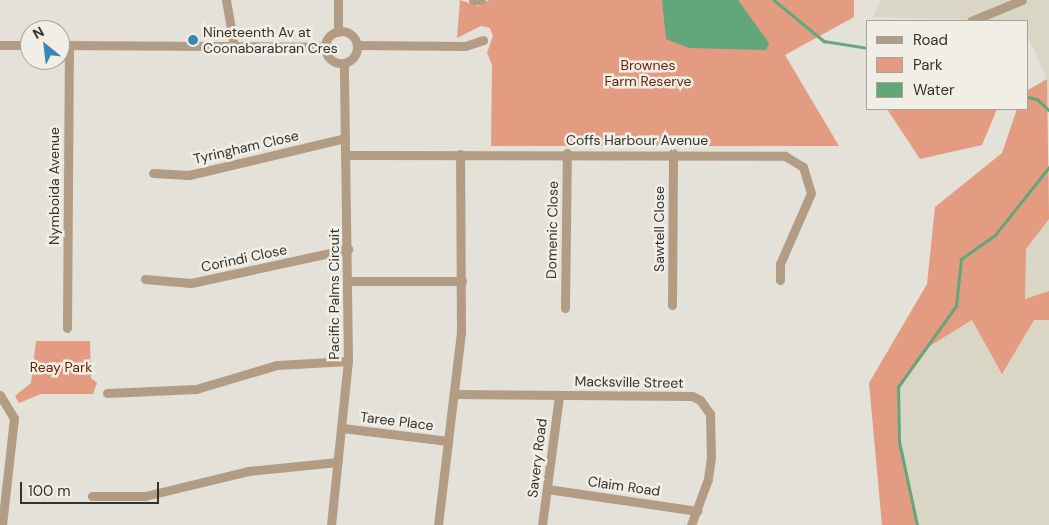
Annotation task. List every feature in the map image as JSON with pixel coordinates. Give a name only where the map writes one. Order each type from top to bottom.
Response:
[{"type":"street","points":[[226,0],[234,46]]},
{"type":"street","points":[[338,0],[338,32]]},
{"type":"street","points":[[473,0],[481,0]]},
{"type":"street","points":[[973,20],[1022,0]]},
{"type":"street","points":[[338,32],[352,35],[357,45],[355,56],[344,63],[331,59],[325,46],[329,37],[338,32]]},
{"type":"street","points":[[357,45],[465,46],[483,40]]},
{"type":"street","points":[[0,45],[20,45]]},
{"type":"street","points":[[70,45],[325,46]]},
{"type":"street","name":"Pacific Palms Circuit","points":[[331,525],[348,361],[350,281],[345,155],[344,63]]},
{"type":"street","name":"Nymboida Avenue","points":[[64,70],[67,328]]},
{"type":"street","name":"Tyringham Close","points":[[153,173],[189,175],[345,138]]},
{"type":"street","name":"Domenic Close","points":[[565,308],[567,153]]},
{"type":"street","name":"Coffs Harbour Avenue","points":[[345,155],[673,153],[785,156],[803,167],[811,193],[780,264],[780,280]]},
{"type":"street","name":"Sawtell Close","points":[[672,305],[673,153]]},
{"type":"street","points":[[438,525],[454,394],[462,281],[460,154]]},
{"type":"street","name":"Corindi Close","points":[[145,279],[191,283],[348,249]]},
{"type":"street","points":[[350,281],[462,281]]},
{"type":"street","points":[[107,393],[196,388],[277,365],[348,361]]},
{"type":"street","name":"Macksville Street","points":[[454,394],[692,396],[700,400],[710,414],[711,457],[697,511],[691,525]]},
{"type":"street","points":[[0,395],[14,418],[2,525]]},
{"type":"street","name":"Savery Road","points":[[542,525],[559,395]]},
{"type":"street","name":"Taree Place","points":[[342,428],[448,441]]},
{"type":"street","points":[[92,496],[145,496],[248,470],[338,462]]},
{"type":"street","name":"Claim Road","points":[[547,489],[697,511]]},
{"type":"shaded area","points":[[881,0],[1049,0],[1049,110],[1037,99],[1047,79],[1029,38],[1029,20],[873,17]]},
{"type":"shaded area","points":[[1049,167],[1049,525],[917,525],[899,442],[898,387]]},
{"type":"green space","name":"Brownes Farm Reserve","points":[[460,0],[478,6],[489,0],[854,0],[854,17],[785,55],[839,146],[491,146],[492,65],[487,53],[493,36],[490,28],[481,26],[457,38]]},
{"type":"green space","points":[[1047,79],[1049,219],[1026,249],[1025,299],[1049,291],[1049,320],[1034,320],[1002,374],[972,320],[928,347],[898,387],[899,442],[917,525],[882,525],[869,383],[927,284],[935,207],[1002,153],[1017,110],[1029,110],[1029,89]]},
{"type":"green space","points":[[888,110],[997,110],[982,145],[920,159]]},
{"type":"green space","name":"Reay Park","points":[[36,341],[90,341],[91,378],[97,383],[93,394],[41,394],[19,403],[15,396],[31,383]]},
{"type":"water","points":[[662,0],[738,0],[769,43],[766,50],[689,48],[666,39]]},
{"type":"waterway","points":[[774,0],[824,41],[866,48]]},
{"type":"waterway","points":[[1029,97],[1037,99],[1049,110]]},
{"type":"waterway","points":[[917,525],[899,442],[898,387],[956,306],[961,259],[995,235],[1049,167]]},
{"type":"place","name":"Nineteenth Av at Coonabarabran Cres","points":[[193,40]]}]
